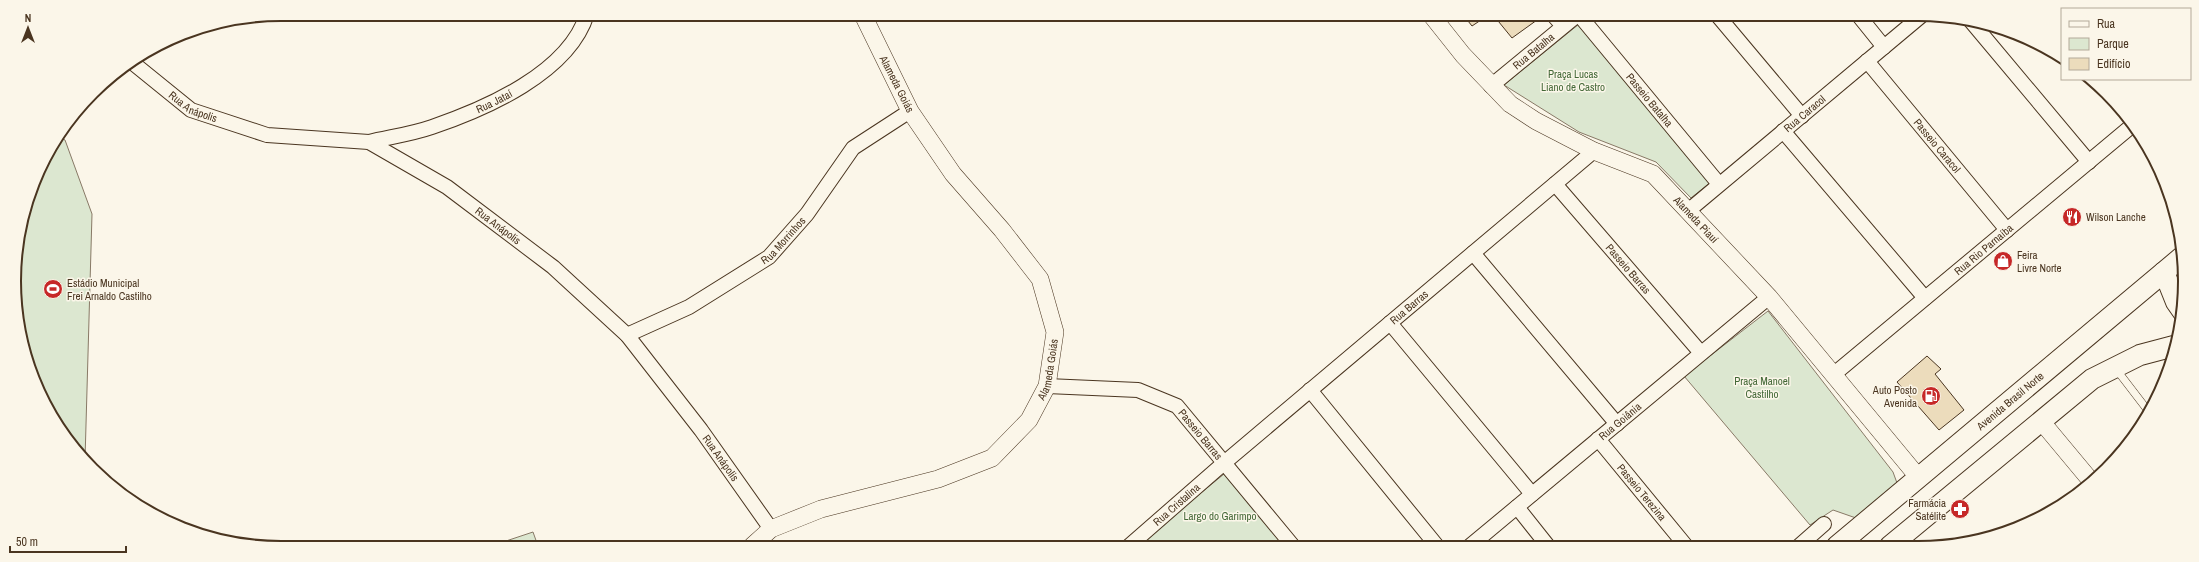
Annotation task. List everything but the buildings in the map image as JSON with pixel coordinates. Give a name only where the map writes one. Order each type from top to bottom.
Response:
[{"type":"main road","name":"Avenida Brasil Norte","points":[[1843,541],[2177,261]]},
{"type":"main road","points":[[2164,272],[2177,303]]},
{"type":"main road","points":[[1896,541],[2092,379],[2140,355],[2169,347]]},
{"type":"street","name":"Rua Jataí","points":[[370,142],[431,128],[499,100],[550,67],[583,28],[585,21]]},
{"type":"street","name":"Alameda Goiás","points":[[758,541],[772,529],[820,508],[938,479],[992,458],[1029,420],[1048,386],[1056,332],[1040,279],[1002,230],[953,174],[910,111],[866,21]]},
{"type":"street","name":"Alameda Piauí","points":[[1436,21],[1490,86],[1510,104],[1536,121],[1594,151],[1653,174],[1769,297],[1919,478]]},
{"type":"street","name":"Rua Batalha","points":[[1490,86],[1559,21]]},
{"type":"street","name":"Passeio Batalha","points":[[1584,21],[1719,184]]},
{"type":"street","points":[[1722,21],[1802,116]]},
{"type":"street","points":[[1863,21],[1884,47]]},
{"type":"street","name":"Rua Caracol","points":[[1688,211],[1915,21]]},
{"type":"street","points":[[1977,28],[2088,162]]},
{"type":"street","name":"Passeio Caracol","points":[[1867,61],[2007,230]]},
{"type":"street","name":"Rua Anápolis","points":[[136,66],[191,110],[267,135],[370,142],[453,192],[553,267],[627,335],[701,430],[772,529]]},
{"type":"street","name":"Rua Morrinhos","points":[[627,335],[689,307],[769,257],[807,214],[853,148],[910,111]]},
{"type":"street","name":"Rua Rio Parnaíba","points":[[1833,375],[2128,129]]},
{"type":"street","points":[[1783,131],[1925,298]]},
{"type":"street","name":"Rua Barras","points":[[1224,463],[1594,151]]},
{"type":"street","name":"Passeio Barras","points":[[1555,184],[1701,353]]},
{"type":"street","points":[[1473,253],[1617,424]]},
{"type":"street","name":"Rua Goiânia","points":[[1476,541],[1769,297]]},
{"type":"street","points":[[1390,323],[1532,494]]},
{"type":"street","name":"Passeio Barras","points":[[1048,386],[1138,390],[1177,406],[1289,541]]},
{"type":"street","points":[[1310,390],[1433,541]]},
{"type":"street","points":[[2041,421],[2088,477]]},
{"type":"street","name":"Passeio Terezina","points":[[1598,439],[1682,541]]},
{"type":"street","name":"Rua Cristalina","points":[[1137,541],[1224,463]]},
{"type":"street","points":[[1517,507],[1544,541]]},
{"type":"street","points":[[1805,541],[1824,524]]},
{"type":"lane","points":[[2115,367],[2145,407]]},
{"type":"green space","name":"Praça Lucas Liano de Castro","points":[[1579,24],[1711,182],[1691,198],[1656,162],[1579,132],[1504,85]]},
{"type":"green space","name":"Estádio Municipal Frei Arnaldo Castilho","points":[[64,139],[92,214],[85,451],[65,425],[48,396],[35,365],[23,315],[21,281],[23,247],[26,230],[35,197],[41,182],[48,166]]},
{"type":"green space","name":"Praça Manoel Castilho","points":[[1768,311],[1893,472],[1897,483],[1856,518],[1833,510],[1810,525],[1684,376]]},
{"type":"green space","name":"Largo do Garimpo","points":[[1224,474],[1281,541],[1142,541]]},
{"type":"green space","points":[[533,532],[536,541],[506,541]]},
{"type":"place","name":"Wilson Lanche","points":[[2072,217]]},
{"type":"place","name":"Feira Livre Norte","points":[[2003,261]]},
{"type":"place","name":"Estádio Municipal Frei Arnaldo Castilho","points":[[53,289]]},
{"type":"place","name":"Auto Posto Avenida","points":[[1931,396]]},
{"type":"place","name":"Farmácia Satélite","points":[[1960,509]]}]
